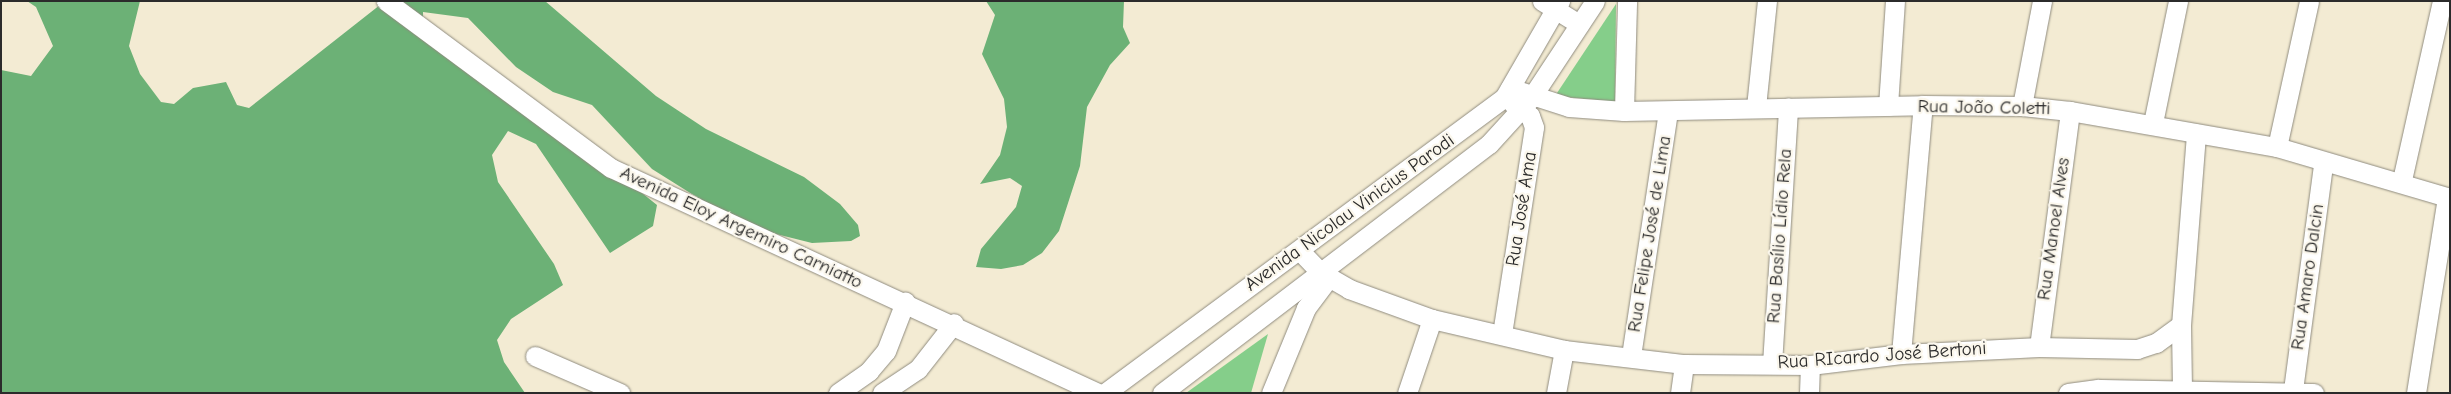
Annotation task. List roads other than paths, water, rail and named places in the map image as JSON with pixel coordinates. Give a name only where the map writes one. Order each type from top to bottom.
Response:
[{"type":"street","name":"Avenida Eloy Argemiro Carniatto","points":[[386,1],[611,168],[954,323],[1098,393]]},
{"type":"street","name":"Avenida Nicolau Vinicius Parodi","points":[[1162,393],[1325,275],[1489,144],[1526,104],[1595,1]]},
{"type":"street","points":[[1624,111],[1627,1]]},
{"type":"street","points":[[1756,107],[1767,1]]},
{"type":"street","points":[[1888,106],[1895,1]]},
{"type":"street","points":[[2022,106],[2042,1]]},
{"type":"street","points":[[2153,124],[2178,1]]},
{"type":"street","points":[[2277,147],[2309,1]]},
{"type":"street","points":[[2402,180],[2442,1]]},
{"type":"street","points":[[1552,5],[1579,24]]},
{"type":"street","name":"Avenida Nicolau Vinicius Parodi","points":[[1105,393],[1507,93],[1552,5]]},
{"type":"street","name":"Rua João Coletti","points":[[1507,93],[1526,104],[1624,111],[1668,112],[1756,107],[1923,105],[2022,106],[2070,111],[2277,147],[2323,164],[2402,180],[2448,197]]},
{"type":"street","name":"Rua José Ama","points":[[1502,334],[1534,127],[1526,104]]},
{"type":"street","points":[[1900,354],[1923,105]]},
{"type":"street","name":"Rua Basílio Lídio Rela","points":[[1772,364],[1788,107]]},
{"type":"street","name":"Rua Manoel Alves","points":[[2039,347],[2070,111]]},
{"type":"street","name":"Rua Felipe José de Lima","points":[[1631,356],[1668,112]]},
{"type":"street","points":[[2182,389],[2181,325],[2196,134]]},
{"type":"street","name":"Rua Amaro Dalcin","points":[[2293,390],[2323,164]]},
{"type":"street","points":[[2416,393],[2448,197]]},
{"type":"street","points":[[1272,393],[1306,308],[1325,275],[1299,250]]},
{"type":"street","name":"Rua RIcardo José Bertoni","points":[[1325,275],[1432,319],[1564,350],[1631,356],[1684,364],[1810,364],[1900,354],[2039,347],[2137,349],[2156,343],[2181,325]]},
{"type":"street","points":[[838,393],[869,370],[886,350],[905,302]]},
{"type":"street","points":[[1407,393],[1432,319]]},
{"type":"street","points":[[882,393],[918,368],[954,323]]},
{"type":"street","points":[[1556,393],[1564,350]]},
{"type":"street","points":[[535,356],[620,393]]},
{"type":"street","points":[[1680,393],[1684,364]]},
{"type":"street","points":[[1809,393],[1810,364]]},
{"type":"street","points":[[2068,393],[2182,389],[2293,390],[2314,393]]}]
